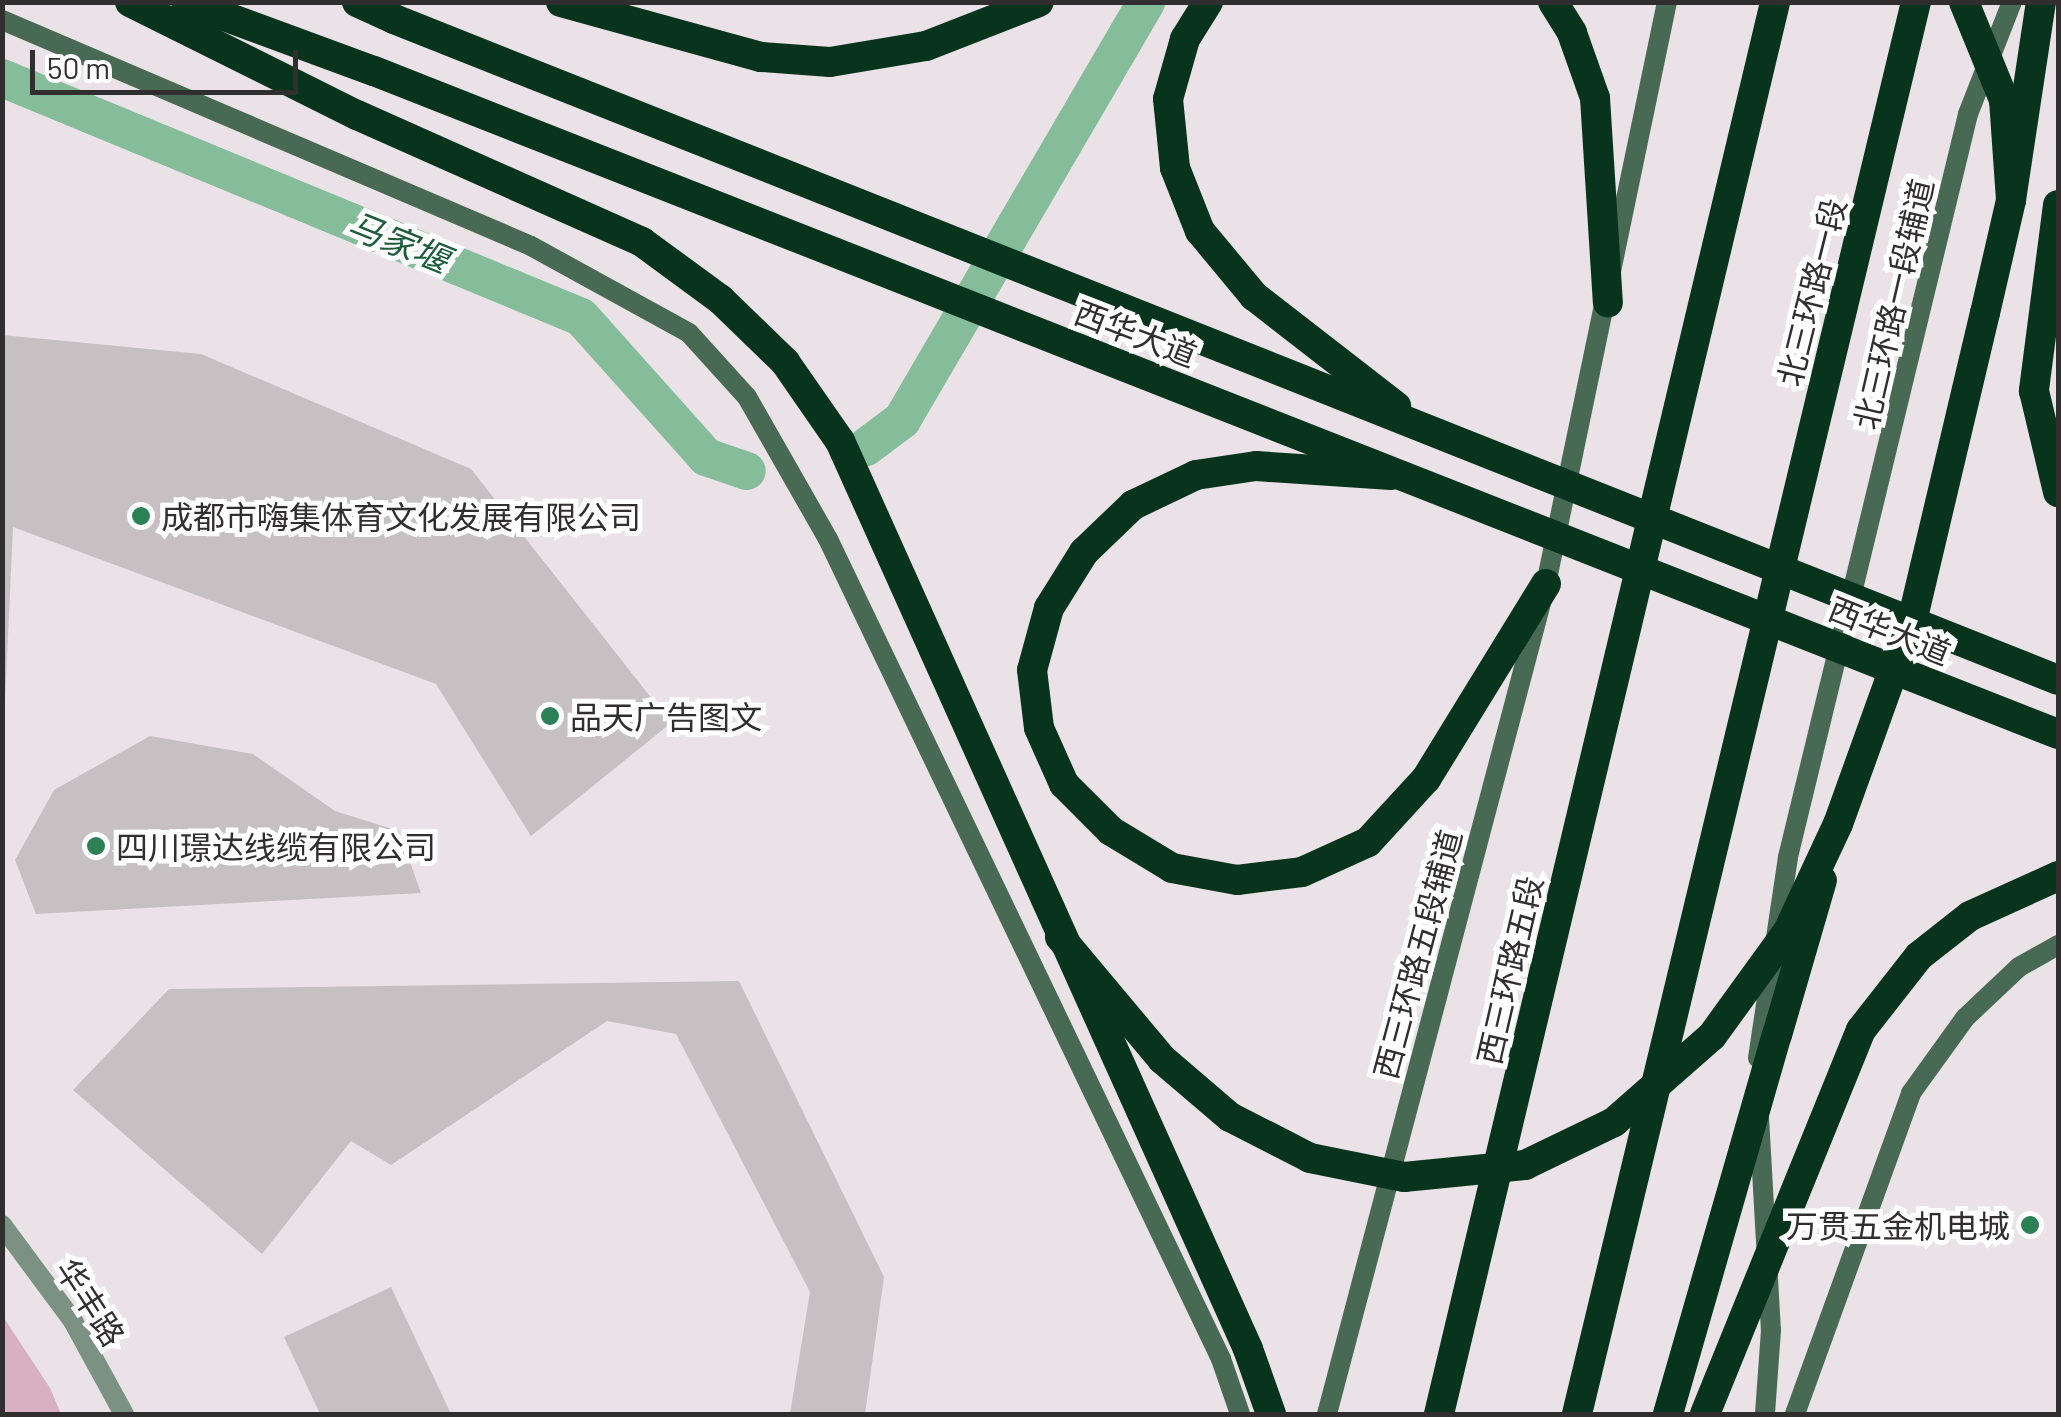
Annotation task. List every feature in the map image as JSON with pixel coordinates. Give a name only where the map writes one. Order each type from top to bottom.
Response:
[{"type":"highway","points":[[130,2],[357,115],[642,242],[720,299],[784,362],[840,441],[1060,938],[1248,1349],[1271,1414]]},
{"type":"highway","name":"西华大道","points":[[186,2],[374,71],[2058,734]]},
{"type":"highway","name":"西华大道","points":[[357,2],[2058,680]]},
{"type":"highway","points":[[561,2],[760,57],[830,62],[926,46],[1039,2]]},
{"type":"highway","points":[[1208,2],[1185,39],[1168,100],[1174,168],[1200,231],[1254,296],[1426,429]]},
{"type":"highway","points":[[1553,2],[1572,33],[1594,98],[1608,303]]},
{"type":"highway","name":"西三环路五段","points":[[1439,1414],[1775,2]]},
{"type":"highway","name":"北三环路一段","points":[[1577,1414],[1916,2]]},
{"type":"highway","points":[[1964,2],[2004,100],[2011,200]]},
{"type":"highway","points":[[1668,1414],[1838,824],[1914,613],[2011,200],[2042,2]]},
{"type":"highway","points":[[2058,205],[2034,391],[2058,492]]},
{"type":"highway","points":[[1404,476],[1256,466],[1196,475],[1133,505],[1084,552],[1048,608],[1032,670],[1039,728],[1064,784],[1111,831],[1172,868],[1236,880],[1302,872],[1368,842],[1426,779],[1546,584]]},
{"type":"highway","points":[[1060,938],[1162,1059],[1230,1117],[1310,1158],[1404,1177],[1525,1165],[1614,1122],[1712,1036],[1788,931],[1838,824]]},
{"type":"highway","points":[[1705,1414],[1861,1030],[1919,956],[1970,916],[2058,876]]},
{"type":"main road","points":[[1608,303],[1667,2]]},
{"type":"main road","name":"北三环路一段辅道","points":[[1765,1414],[1771,1330],[1757,1070],[1788,857],[1968,114],[2012,2]]},
{"type":"main road","points":[[2,20],[531,246],[689,333],[747,397],[828,539],[1220,1359],[1240,1414]]},
{"type":"main road","name":"西三环路五段辅道","points":[[1327,1414],[1546,584],[1608,303]]},
{"type":"main road","points":[[1796,1414],[1911,1093],[1965,1018],[2019,967],[2058,944]]},
{"type":"street","name":"华丰路","points":[[2,1225],[73,1320],[124,1414]]},
{"type":"shaded area","points":[[2,1315],[50,1388],[61,1414],[3,1414]]},
{"type":"building","points":[[2,335],[201,354],[471,469],[671,723],[531,836],[436,684],[13,527],[2,766]]},
{"type":"building","points":[[150,736],[253,754],[335,811],[399,831],[421,893],[36,914],[15,860],[54,790]]},
{"type":"building","points":[[739,981],[884,1277],[865,1414],[790,1414],[810,1292],[676,1034],[607,1021],[391,1165],[351,1141],[262,1254],[73,1090],[169,989]]},
{"type":"building","points":[[391,1287],[451,1414],[320,1414],[284,1337]]},
{"type":"waterway","name":"马家堰","points":[[866,447],[902,420],[1146,2]]},
{"type":"waterway","name":"马家堰","points":[[2,78],[581,317],[706,457],[747,471]]},
{"type":"place","name":"成都市嗨集体育文化发展有限公司","points":[[141,516]]},
{"type":"place","name":"品天广告图文","points":[[550,716]]},
{"type":"place","name":"四川璟达线缆有限公司","points":[[96,846]]},
{"type":"place","name":"万贯五金机电城","points":[[2030,1225]]}]
